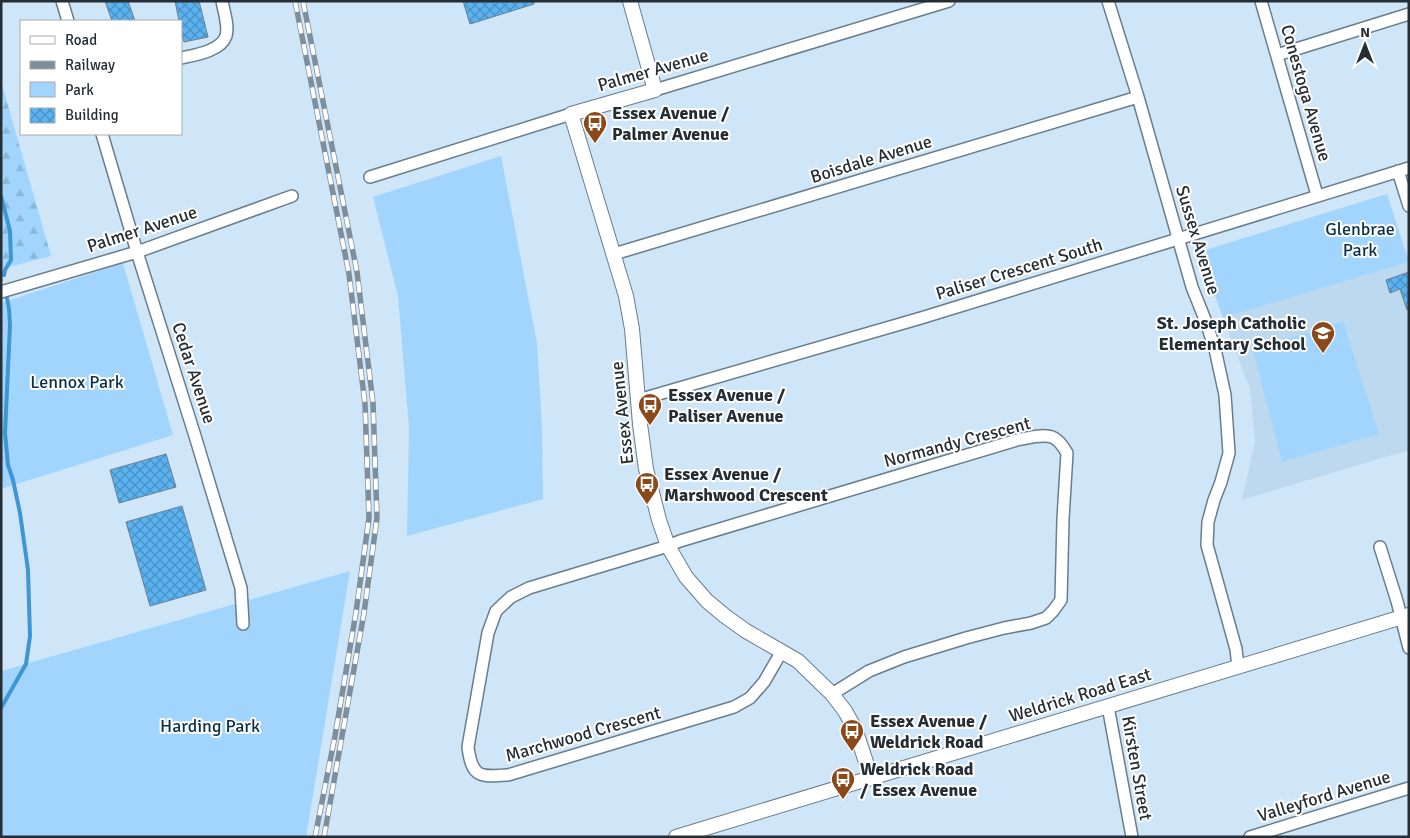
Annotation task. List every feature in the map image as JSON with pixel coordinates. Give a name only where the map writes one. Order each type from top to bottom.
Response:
[{"type":"street","points":[[62,1],[68,20]]},
{"type":"street","points":[[182,58],[206,52],[220,45],[226,36],[222,1]]},
{"type":"street","points":[[630,1],[655,90]]},
{"type":"street","name":"Palmer Avenue","points":[[370,177],[571,114],[655,90],[912,6],[948,1]]},
{"type":"street","name":"Sussex Avenue","points":[[1108,1],[1138,97],[1192,287],[1206,322],[1225,395],[1229,453],[1208,522],[1207,545],[1236,649],[1238,666]]},
{"type":"street","name":"Conestoga Avenue","points":[[1260,1],[1317,195]]},
{"type":"street","points":[[1276,55],[1409,14]]},
{"type":"street","name":"Boisdale Avenue","points":[[614,254],[1138,97]]},
{"type":"street","name":"Essex Avenue","points":[[571,114],[626,296],[632,329],[646,469],[659,520],[668,546],[686,577],[707,601],[746,631],[798,661],[832,694],[845,711],[855,729],[871,777]]},
{"type":"street","name":"Cedar Avenue","points":[[102,135],[242,588],[243,624]]},
{"type":"street","points":[[1403,170],[1409,206]]},
{"type":"street","name":"Paliser Crescent South","points":[[638,400],[921,318],[1403,170]]},
{"type":"street","name":"Palmer Avenue","points":[[1,292],[137,252],[292,196]]},
{"type":"street","name":"Normandy Crescent","points":[[668,546],[1017,440],[1035,436],[1053,437],[1062,444],[1067,453],[1062,519],[1061,600],[1054,611],[1046,618],[1032,623],[994,631],[904,657],[869,671],[832,694]]},
{"type":"street","name":"Marchwood Crescent","points":[[668,546],[529,588],[511,597],[496,612],[488,633],[468,747],[470,762],[475,771],[486,776],[508,775],[734,707],[750,698],[764,682],[782,651]]},
{"type":"street","points":[[1380,546],[1405,616],[1409,648]]},
{"type":"street","name":"Weldrick Road East","points":[[676,837],[1405,616]]},
{"type":"street","name":"Kirsten Street","points":[[1108,706],[1132,837]]},
{"type":"street","name":"Valleyford Avenue","points":[[1250,837],[1409,788]]},
{"type":"shaded area","name":"St. Joseph Catholic Elementary School","points":[[1409,262],[1409,450],[1242,500],[1255,442],[1250,389],[1223,318]]},
{"type":"green space","points":[[1,81],[51,256],[1,269]]},
{"type":"green space","points":[[501,156],[537,343],[542,427],[543,499],[407,536],[409,428],[398,296],[373,197]]},
{"type":"green space","name":"Glenbrae Park","points":[[1387,194],[1409,262],[1223,318],[1199,252]]},
{"type":"green space","name":"Lennox Park","points":[[123,263],[173,435],[1,489],[1,303]]},
{"type":"green space","points":[[1343,321],[1379,434],[1282,462],[1253,350]]},
{"type":"green space","name":"Harding Park","points":[[350,571],[306,837],[1,837],[1,671]]},
{"type":"building","points":[[105,1],[128,1],[135,20],[112,20]]},
{"type":"building","points":[[175,1],[199,1],[208,37],[184,42],[182,20],[179,20]]},
{"type":"building","points":[[463,1],[534,1],[534,4],[470,24]]},
{"type":"building","points":[[1409,272],[1409,309],[1407,310],[1400,289],[1390,293],[1386,280]]},
{"type":"building","points":[[166,454],[176,487],[119,503],[110,470]]},
{"type":"building","points":[[182,506],[206,590],[150,606],[126,522]]},
{"type":"waterway","points":[[1,196],[10,231],[11,260],[4,275]]},
{"type":"waterway","points":[[1,708],[26,664],[30,636],[28,570],[20,513],[8,465],[5,433],[10,325],[7,298]]},
{"type":"railway","points":[[295,1],[349,274],[365,404],[369,518],[356,612],[335,736],[315,837]]},
{"type":"railway","points":[[303,1],[357,272],[373,403],[377,518],[364,613],[324,837]]},
{"type":"place","name":"Essex Avenue / Palmer Avenue","points":[[595,144]]},
{"type":"place","name":"St. Joseph Catholic Elementary School","points":[[1323,354]]},
{"type":"place","name":"Essex Avenue / Paliser Avenue","points":[[650,426]]},
{"type":"place","name":"Essex Avenue / Marshwood Crescent","points":[[647,505]]},
{"type":"place","name":"Essex Avenue / Weldrick Road","points":[[852,752]]},
{"type":"place","name":"Weldrick Road / Essex Avenue","points":[[843,800]]}]
